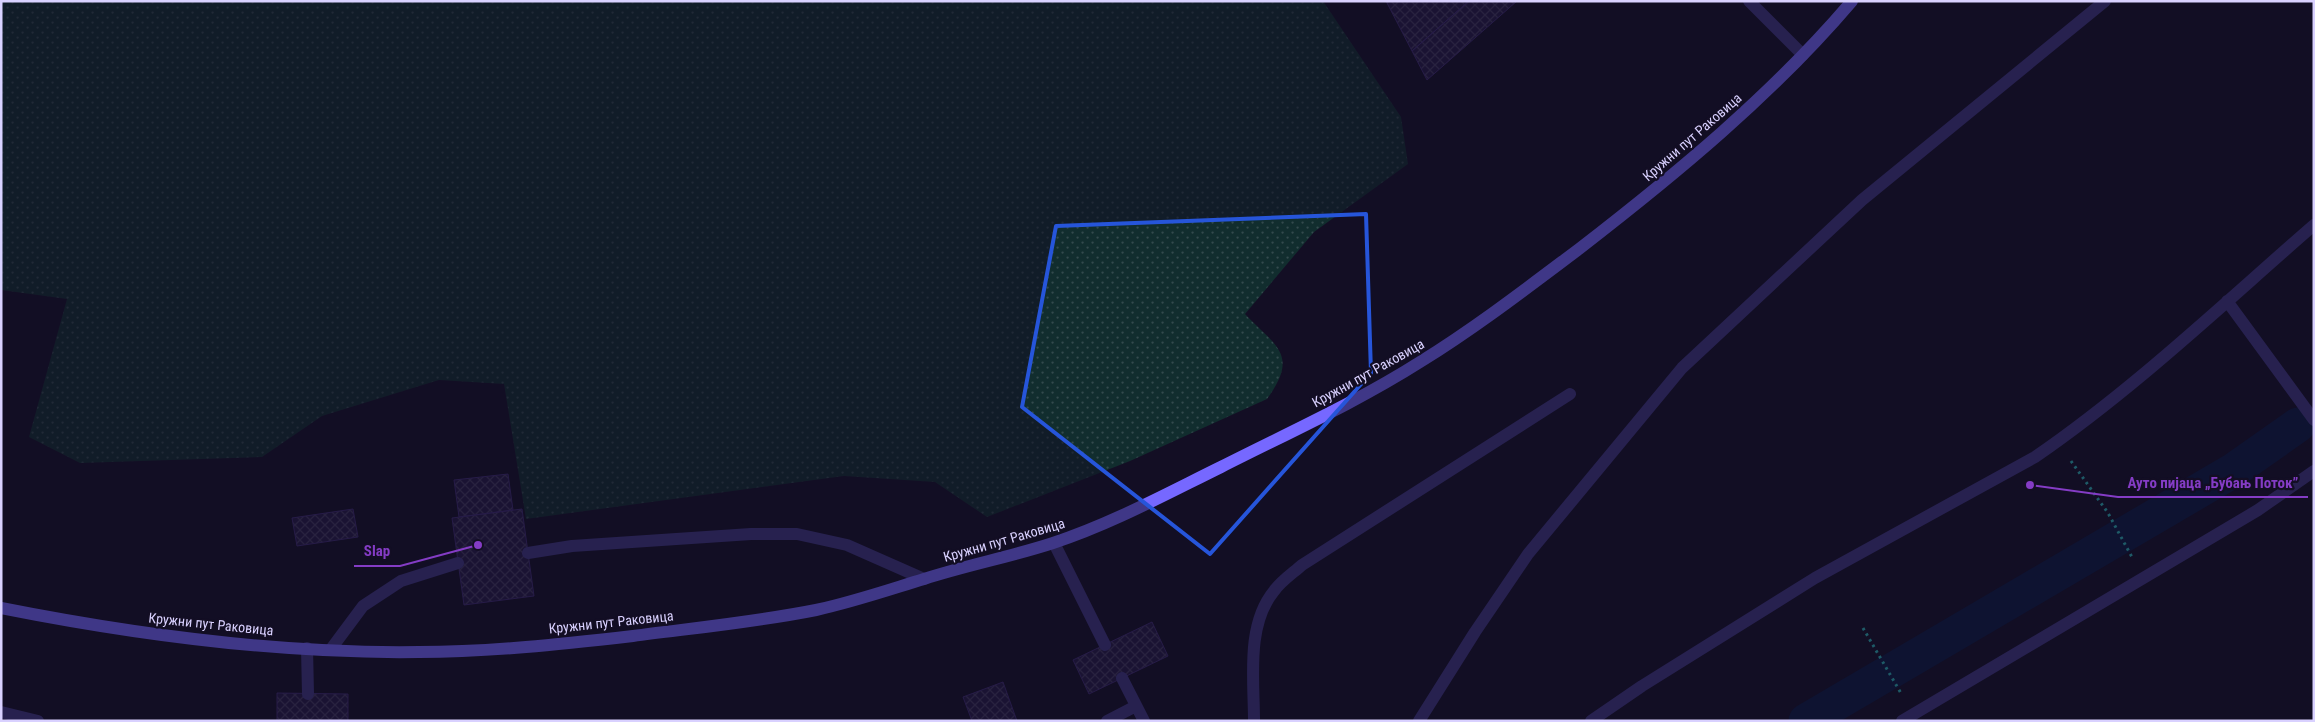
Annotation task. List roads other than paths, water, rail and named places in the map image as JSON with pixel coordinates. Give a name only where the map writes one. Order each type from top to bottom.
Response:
[{"type":"main road","name":"Кружни пут Раковица","points":[[1,608],[150,634],[234,643],[307,648],[418,652],[567,643],[666,632],[817,610],[881,594],[924,579],[1054,543],[1166,495],[1368,392],[1420,363],[1482,321],[1633,207],[1739,117],[1803,55],[1852,1]]},
{"type":"street","points":[[1749,1],[1803,55]]},
{"type":"street","points":[[1419,721],[1475,632],[1528,554],[1682,368],[1862,200],[2105,1]]},
{"type":"street","points":[[1591,721],[1642,686],[1815,578],[2035,457],[2057,442],[2154,364],[2314,225]]},
{"type":"street","points":[[2227,301],[2314,420]]},
{"type":"street","points":[[1254,721],[1254,639],[1260,614],[1274,590],[1302,565],[1570,394]]},
{"type":"street","points":[[1902,721],[2258,510],[2314,471]]},
{"type":"street","points":[[528,553],[572,546],[751,534],[797,534],[846,545],[924,579]]},
{"type":"street","points":[[1054,543],[1105,645]]},
{"type":"street","points":[[331,649],[363,606],[401,582],[458,563]]},
{"type":"street","points":[[307,648],[308,694]]},
{"type":"street","points":[[1122,678],[1144,721]]},
{"type":"street","points":[[1107,721],[1136,706]]},
{"type":"street","points":[[1,712],[38,721]]},
{"type":"waterway","points":[[1806,721],[2234,470],[2298,425]]},
{"type":"place","name":"Ауто пијаца „Бубањ Поток”","points":[[2030,485]]},
{"type":"place","name":"Slap","points":[[478,545]]}]
